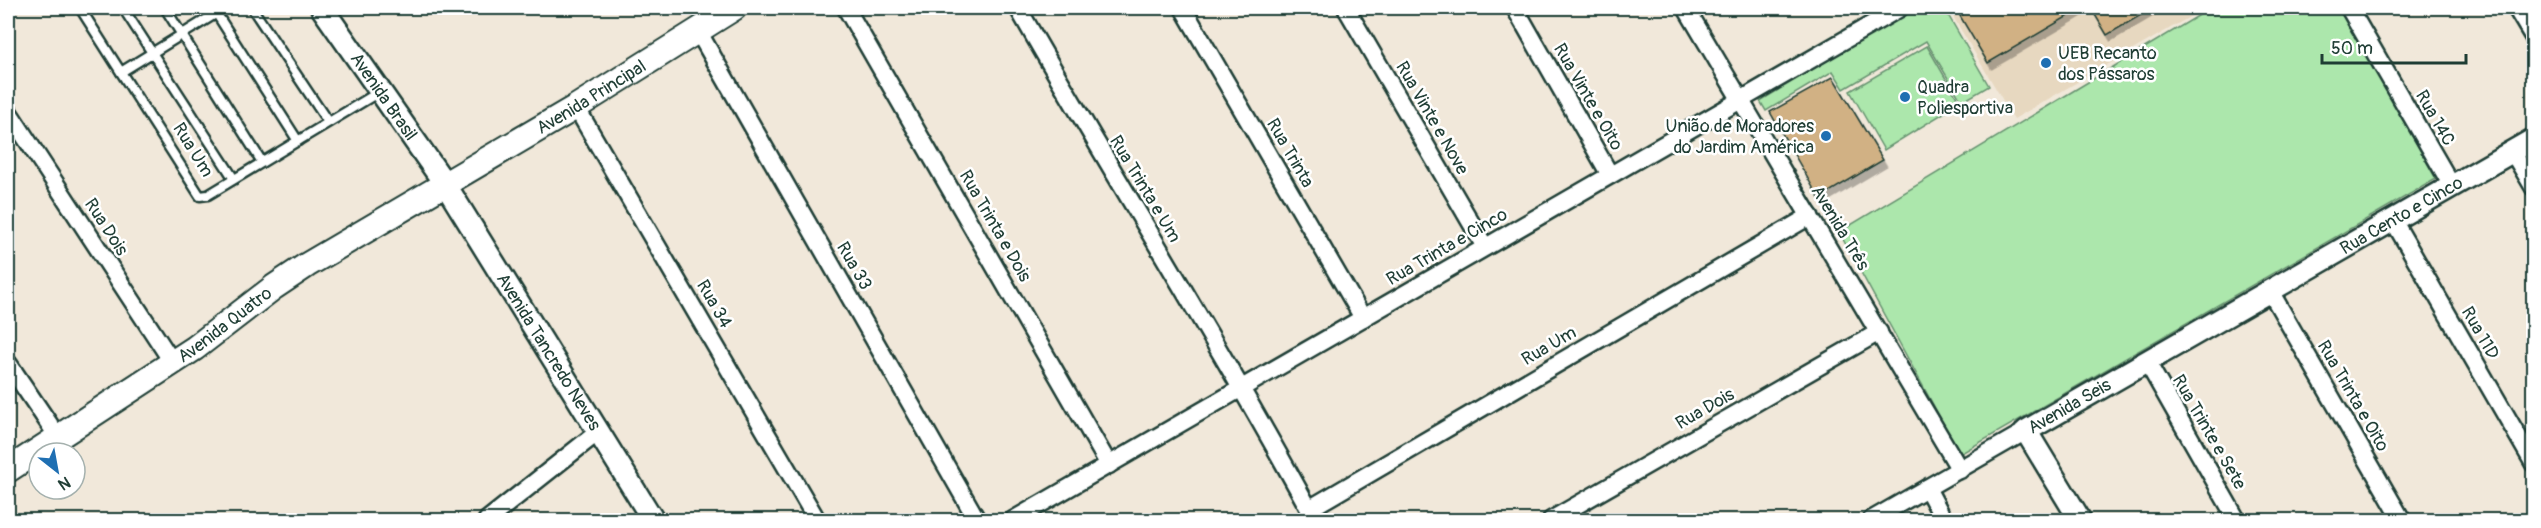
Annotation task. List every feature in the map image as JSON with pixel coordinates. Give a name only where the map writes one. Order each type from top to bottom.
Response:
[{"type":"main road","name":"Avenida Principal","points":[[445,184],[576,107],[713,16]]},
{"type":"main road","name":"Avenida Quatro","points":[[8,470],[173,363],[299,271],[445,184]]},
{"type":"street","name":"Avenida Brasil","points":[[322,8],[445,184]]},
{"type":"street","name":"Rua Trinta e Dois","points":[[846,8],[1109,465]]},
{"type":"street","name":"Rua Trinta e Um","points":[[1018,8],[1242,388],[1312,515]]},
{"type":"street","name":"Rua Trinta","points":[[1183,8],[1363,318]]},
{"type":"street","name":"Rua Vinte e Nove","points":[[1346,8],[1485,247]]},
{"type":"street","name":"Rua Vinte e Oito","points":[[1515,8],[1610,175]]},
{"type":"street","name":"Avenida Três","points":[[1686,8],[1960,470]]},
{"type":"street","name":"Rua Trinta e Cinco","points":[[1013,520],[1900,8]]},
{"type":"street","name":"Rua 14C","points":[[2349,8],[2452,186]]},
{"type":"street","points":[[2516,8],[2534,38]]},
{"type":"street","name":"Rua 33","points":[[713,16],[977,520]]},
{"type":"street","name":"Rua 34","points":[[576,107],[817,520]]},
{"type":"street","name":"Rua Dois","points":[[8,111],[173,363]]},
{"type":"street","name":"Rua Cento e Cinco","points":[[2270,291],[2534,139]]},
{"type":"street","points":[[2512,151],[2534,188]]},
{"type":"street","name":"Avenida Tancredo Neves","points":[[445,184],[652,520]]},
{"type":"street","name":"Rua Um","points":[[1312,515],[1810,216]]},
{"type":"street","name":"Rua 11D","points":[[2393,220],[2534,464]]},
{"type":"street","name":"Avenida Seis","points":[[1871,520],[2270,291]]},
{"type":"street","name":"Rua Trinta e Oito","points":[[2270,291],[2402,520]]},
{"type":"street","name":"Rua Dois","points":[[1551,520],[1879,332]]},
{"type":"street","name":"Rua Trinte e Sete","points":[[2147,362],[2237,520]]},
{"type":"street","points":[[8,363],[58,437]]},
{"type":"street","points":[[2026,430],[2080,520]]},
{"type":"street","points":[[487,520],[598,432]]},
{"type":"street","points":[[1927,488],[1944,520]]},
{"type":"lane","name":"Rua Um","points":[[80,8],[198,195],[208,195],[380,91]]},
{"type":"lane","points":[[123,8],[234,179]]},
{"type":"lane","points":[[165,8],[262,162]]},
{"type":"lane","points":[[121,72],[182,34],[214,10],[225,8]]},
{"type":"lane","points":[[252,8],[328,122]]},
{"type":"lane","points":[[214,10],[298,141]]},
{"type":"shaded area","name":"UEB Recanto dos Pássaros","points":[[1948,8],[2205,8],[2014,119]]},
{"type":"green space","points":[[1915,8],[1944,8],[1989,86],[1962,102],[1926,41],[1844,89],[1833,71],[1766,111],[1760,101]]},
{"type":"green space","points":[[2211,8],[2341,8],[2436,179],[1960,454],[1839,232]]},
{"type":"green space","name":"Quadra Poliesportiva","points":[[1927,46],[1960,103],[1884,150],[1850,91]]},
{"type":"building","points":[[1974,8],[2082,8],[1988,63],[1960,16]]},
{"type":"building","points":[[2091,8],[2153,8],[2107,35]]},
{"type":"building","name":"União de Moradores do Jardim América","points":[[1833,77],[1883,160],[1819,198],[1770,112]]},
{"type":"place","name":"UEB Recanto dos Pássaros","points":[[2046,63]]},
{"type":"place","name":"Quadra Poliesportiva","points":[[1905,97]]},
{"type":"place","name":"União de Moradores do Jardim América","points":[[1826,136]]}]
